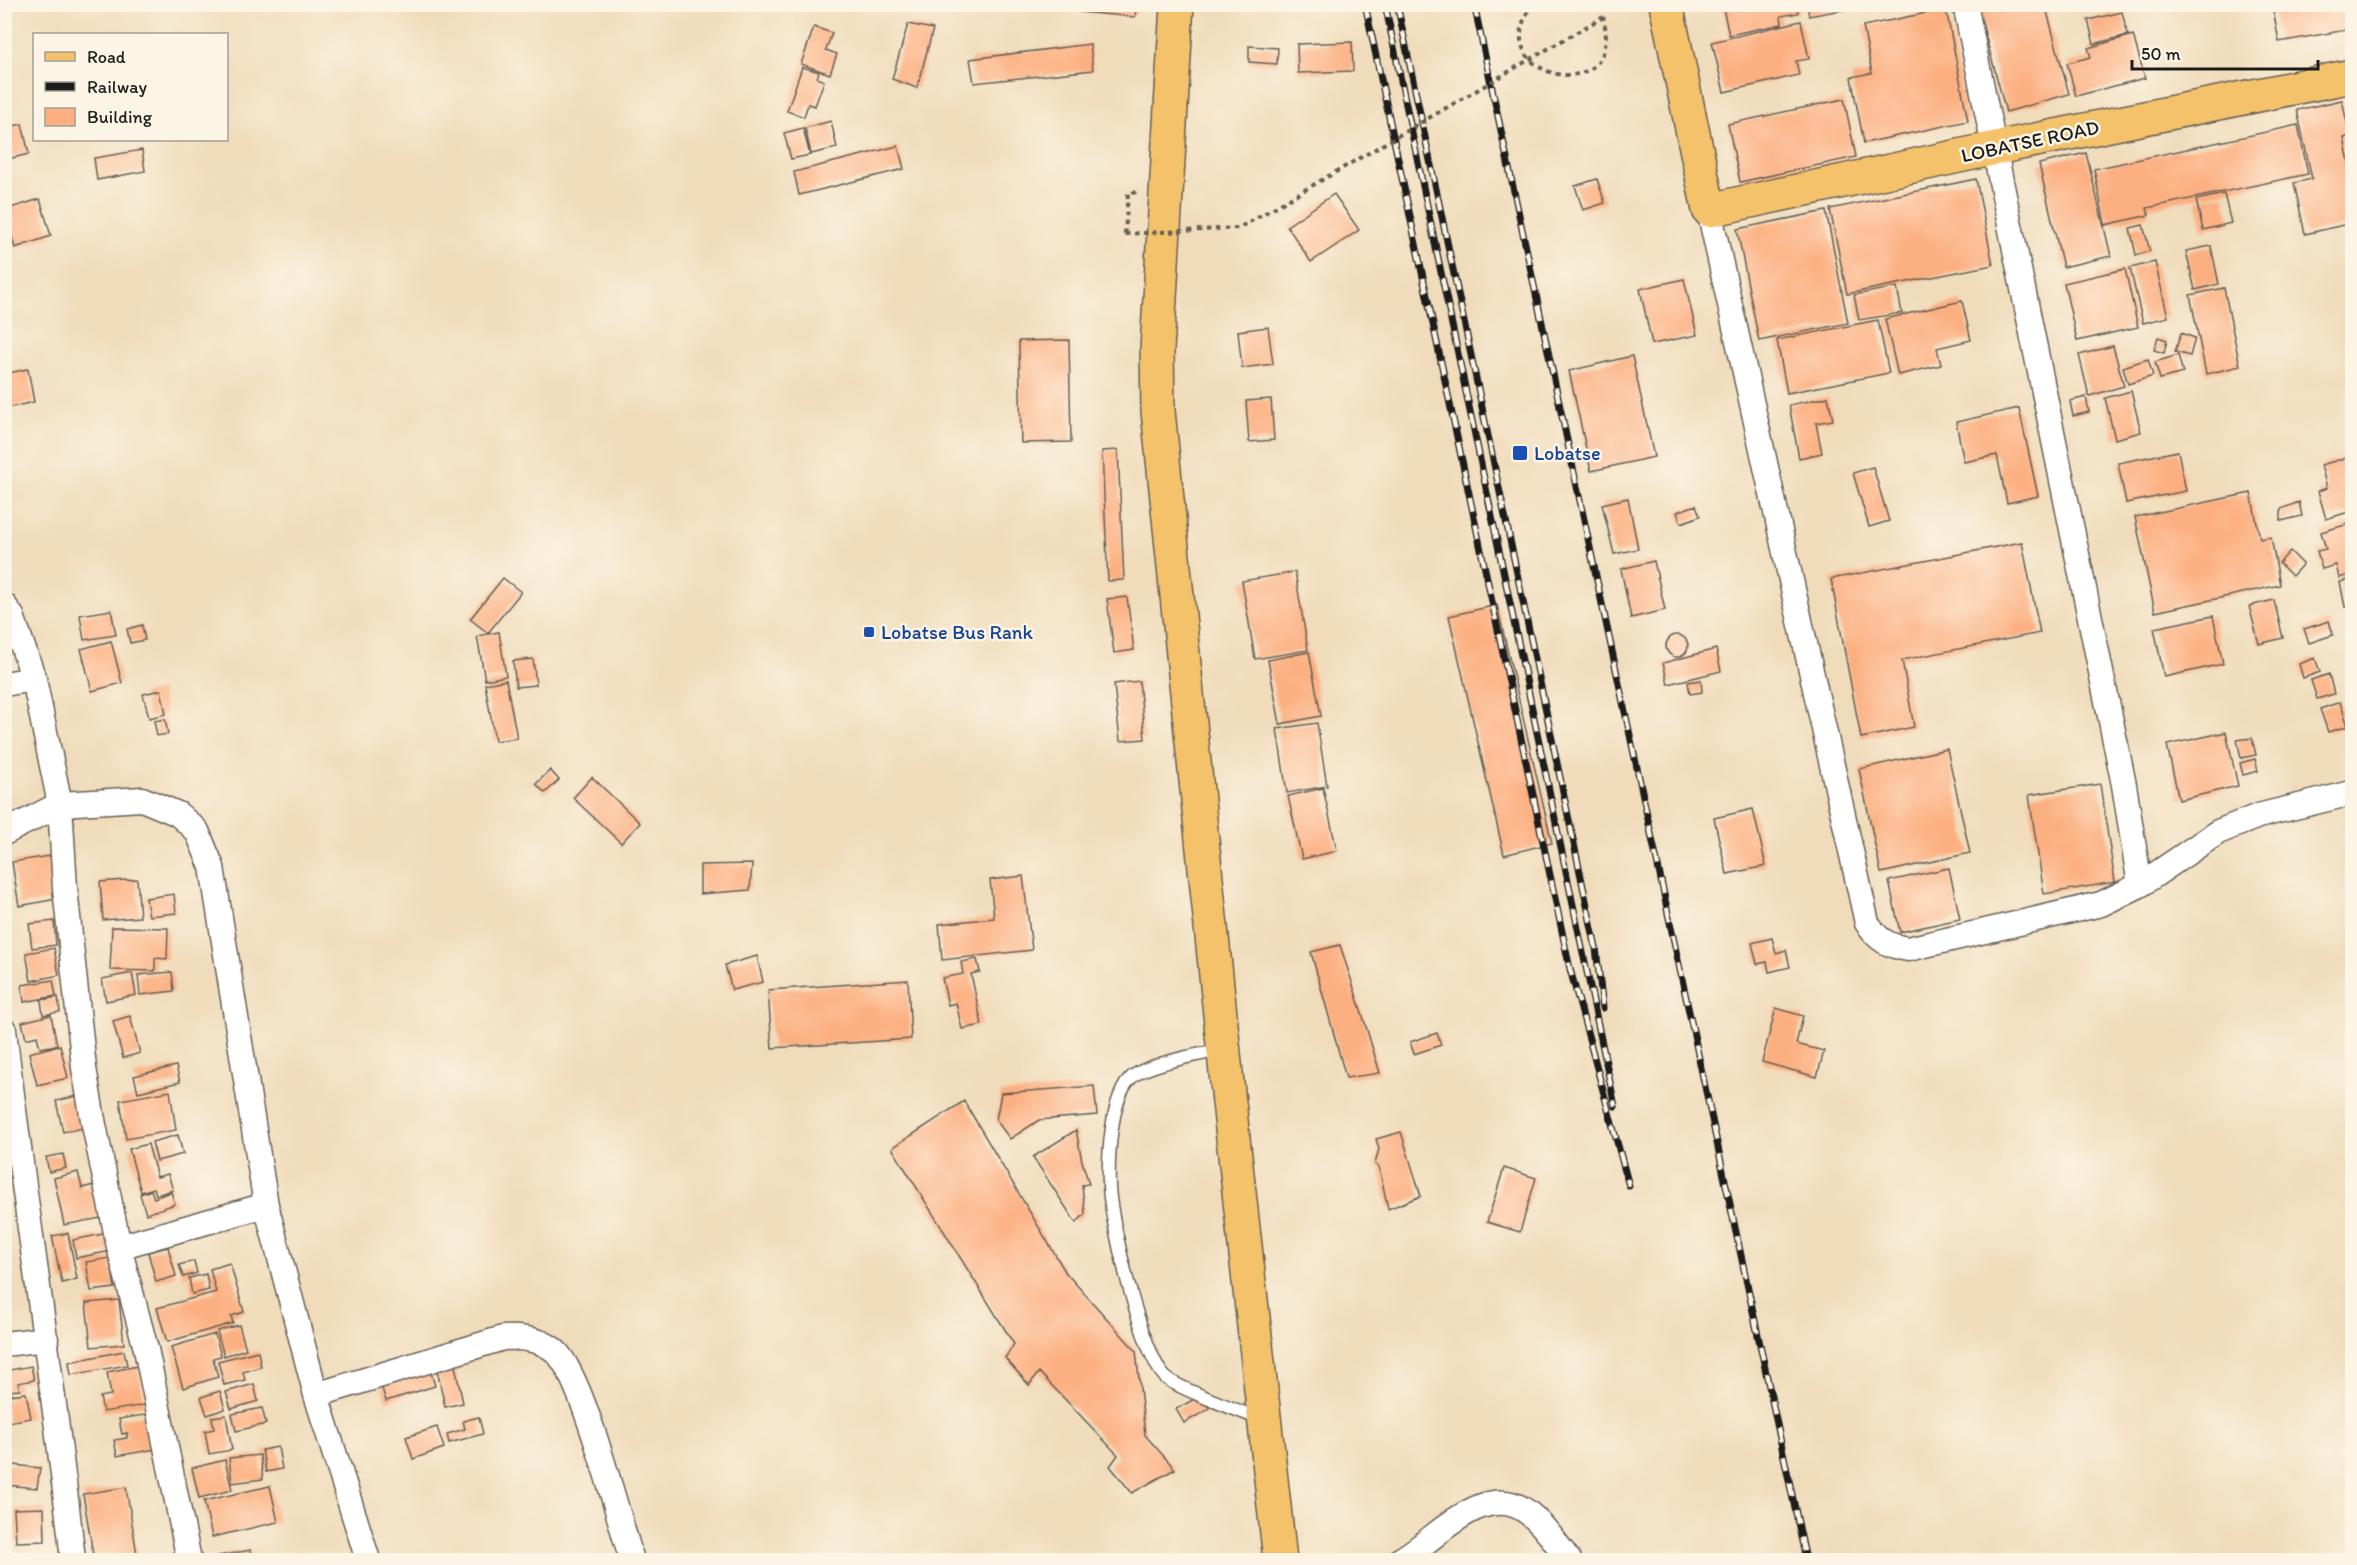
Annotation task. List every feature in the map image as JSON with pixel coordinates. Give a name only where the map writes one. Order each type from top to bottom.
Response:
[{"type":"main road","points":[[1177,4],[1158,327],[1158,411],[1223,1050],[1280,1560]]},
{"type":"main road","points":[[1666,4],[1709,210]]},
{"type":"main road","name":"LOBATSE ROAD","points":[[1709,210],[1996,148],[2352,76]]},
{"type":"street","points":[[1965,4],[2122,773],[2140,885]]},
{"type":"street","points":[[1709,210],[1867,923],[1875,935],[1885,943],[1908,949],[2101,904],[2140,885],[2218,832],[2258,816],[2352,793]]},
{"type":"street","points":[[4,605],[12,616],[34,679],[60,804],[65,888],[84,1068],[119,1247],[146,1349],[189,1560]]},
{"type":"street","points":[[4,684],[34,679]]},
{"type":"street","points":[[4,832],[60,804],[142,799],[178,814],[197,831],[212,867],[266,1205],[316,1395],[368,1560]]},
{"type":"street","points":[[4,1030],[19,1161],[46,1339],[73,1560]]},
{"type":"street","points":[[119,1247],[266,1205]]},
{"type":"street","points":[[316,1395],[503,1338],[530,1339],[556,1351],[585,1406],[632,1560]]},
{"type":"street","points":[[4,1344],[46,1339]]},
{"type":"street","points":[[1400,1560],[1465,1514],[1499,1501],[1529,1512],[1569,1560]]},
{"type":"lane","points":[[1223,1050],[1175,1059],[1132,1077],[1118,1102],[1111,1130],[1109,1188],[1128,1284],[1142,1332],[1165,1377],[1187,1389],[1264,1420]]},
{"type":"path","points":[[1125,234],[1239,228],[1603,17],[1607,30],[1606,44],[1591,67],[1566,77],[1552,75],[1528,56],[1523,46],[1521,32],[1525,18],[1533,4]]},
{"type":"building","points":[[918,4],[939,4],[937,11]]},
{"type":"building","points":[[1081,4],[1137,4],[1135,17],[1080,12]]},
{"type":"building","points":[[1722,4],[1797,4],[1798,13],[1781,16],[1782,24],[1729,35]]},
{"type":"building","points":[[1807,4],[1864,4],[1864,6],[1809,16]]},
{"type":"building","points":[[1977,4],[2045,4],[2069,94],[2006,112]]},
{"type":"building","points":[[2272,4],[2351,4],[2352,29],[2279,42]]},
{"type":"building","points":[[1946,9],[1968,121],[1864,143],[1851,77],[1872,73],[1863,26]]},
{"type":"building","points":[[2122,12],[2128,35],[2094,44],[2088,20]]},
{"type":"building","points":[[1801,21],[1809,59],[1796,61],[1799,75],[1724,92],[1712,42]]},
{"type":"building","points":[[908,24],[933,29],[917,88],[892,79]]},
{"type":"building","points":[[814,27],[832,33],[826,50],[837,54],[830,74],[801,64]]},
{"type":"building","points":[[2133,35],[2145,78],[2076,96],[2067,63],[2091,57],[2088,48]]},
{"type":"building","points":[[1352,42],[1353,71],[1298,73],[1297,44]]},
{"type":"building","points":[[1090,44],[1093,70],[974,83],[970,59]]},
{"type":"building","points":[[1249,46],[1278,48],[1277,64],[1249,62]]},
{"type":"building","points":[[802,67],[819,72],[817,78],[824,81],[815,106],[808,104],[804,117],[787,111]]},
{"type":"building","points":[[1844,99],[1856,157],[1740,182],[1728,124]]},
{"type":"building","points":[[2342,100],[2350,136],[2344,138],[2352,177],[2352,223],[2305,234],[2294,183],[2312,179],[2297,110]]},
{"type":"building","points":[[831,121],[837,148],[811,154],[805,128]]},
{"type":"building","points":[[22,124],[29,154],[4,160],[4,128]]},
{"type":"building","points":[[2298,125],[2308,174],[2147,208],[2149,215],[2105,225],[2094,169]]},
{"type":"building","points":[[803,128],[810,155],[791,159],[784,133]]},
{"type":"building","points":[[898,146],[904,169],[799,195],[794,172]]},
{"type":"building","points":[[142,150],[145,171],[97,180],[94,158]]},
{"type":"building","points":[[2086,153],[2111,256],[2063,267],[2039,164]]},
{"type":"building","points":[[1597,179],[1605,203],[1583,210],[1575,186]]},
{"type":"building","points":[[1976,179],[1993,265],[1847,294],[1830,209]]},
{"type":"building","points":[[1334,194],[1359,230],[1311,262],[1287,226]]},
{"type":"building","points":[[2224,194],[2231,223],[2203,230],[2196,200]]},
{"type":"building","points":[[40,199],[51,236],[15,248],[4,210]]},
{"type":"building","points":[[1826,211],[1848,323],[1759,341],[1737,229]]},
{"type":"building","points":[[2143,225],[2150,251],[2136,255],[2130,228]]},
{"type":"building","points":[[2211,246],[2219,284],[2195,290],[2186,251]]},
{"type":"building","points":[[2155,262],[2168,317],[2143,323],[2130,268]]},
{"type":"building","points":[[2125,269],[2138,327],[2077,341],[2064,283]]},
{"type":"building","points":[[1684,279],[1697,335],[1652,344],[1640,289]]},
{"type":"building","points":[[1897,287],[1902,313],[1859,320],[1854,295]]},
{"type":"building","points":[[2224,288],[2240,366],[2206,374],[2190,295]]},
{"type":"building","points":[[1962,301],[1971,340],[1937,348],[1941,365],[1898,375],[1885,319]]},
{"type":"building","points":[[1878,320],[1889,373],[1787,393],[1777,340]]},
{"type":"building","points":[[1268,327],[1273,364],[1242,368],[1238,331]]},
{"type":"building","points":[[2181,333],[2195,338],[2190,356],[2175,352]]},
{"type":"building","points":[[2158,337],[2167,340],[2164,353],[2154,350]]},
{"type":"building","points":[[1069,340],[1071,442],[1021,443],[1019,341]]},
{"type":"building","points":[[2113,346],[2124,386],[2089,396],[2079,355]]},
{"type":"building","points":[[2178,355],[2183,373],[2160,379],[2155,362]]},
{"type":"building","points":[[1632,356],[1654,457],[1591,471],[1569,371]]},
{"type":"building","points":[[2148,359],[2153,376],[2128,384],[2123,367]]},
{"type":"building","points":[[28,369],[34,402],[7,408],[4,374]]},
{"type":"building","points":[[2131,391],[2141,432],[2115,439],[2105,398]]},
{"type":"building","points":[[1828,397],[1833,420],[1816,423],[1822,453],[1799,458],[1789,405]]},
{"type":"building","points":[[2086,397],[2089,412],[2073,416],[2070,401]]},
{"type":"building","points":[[1271,399],[1274,440],[1249,442],[1246,401]]},
{"type":"building","points":[[2019,408],[2038,496],[2007,503],[1997,455],[1964,462],[1956,422]]},
{"type":"building","points":[[1118,450],[1124,580],[1108,581],[1102,451]]},
{"type":"building","points":[[2178,451],[2186,491],[2126,503],[2118,463]]},
{"type":"building","points":[[2352,456],[2352,511],[2326,519],[2318,491],[2327,488],[2321,465]]},
{"type":"building","points":[[1873,467],[1889,521],[1869,527],[1853,473]]},
{"type":"building","points":[[2251,493],[2260,539],[2271,537],[2280,585],[2155,612],[2135,517]]},
{"type":"building","points":[[1628,498],[1638,549],[1614,554],[1602,504]]},
{"type":"building","points":[[2299,502],[2302,516],[2281,521],[2281,509]]},
{"type":"building","points":[[1696,505],[1700,516],[1681,523],[1677,512]]},
{"type":"building","points":[[2352,523],[2352,574],[2339,578],[2336,565],[2322,569],[2317,551],[2326,549],[2321,532]]},
{"type":"building","points":[[2022,542],[2040,633],[1902,660],[1914,727],[1861,738],[1831,579]]},
{"type":"building","points":[[2290,551],[2303,564],[2292,576],[2279,563]]},
{"type":"building","points":[[1654,561],[1665,610],[1631,618],[1621,569]]},
{"type":"building","points":[[1295,572],[1308,650],[1255,659],[1242,581]]},
{"type":"building","points":[[503,578],[521,592],[488,633],[470,619]]},
{"type":"building","points":[[2352,579],[2352,605],[2345,607],[2340,582]]},
{"type":"building","points":[[1127,597],[1134,650],[1114,653],[1107,599]]},
{"type":"building","points":[[2274,600],[2283,638],[2259,644],[2249,606]]},
{"type":"building","points":[[1497,605],[1552,843],[1504,855],[1449,616]]},
{"type":"building","points":[[111,610],[116,635],[84,640],[80,615]]},
{"type":"building","points":[[2213,616],[2223,664],[2164,677],[2154,628]]},
{"type":"building","points":[[2329,621],[2333,635],[2309,643],[2304,629]]},
{"type":"building","points":[[142,625],[145,640],[130,643],[127,629]]},
{"type":"building","points":[[499,632],[506,676],[485,680],[477,636]]},
{"type":"building","points":[[1673,635],[1681,635],[1688,642],[1688,650],[1681,657],[1673,657],[1666,650],[1666,642]]},
{"type":"building","points":[[111,641],[122,683],[92,691],[81,649]]},
{"type":"building","points":[[1716,649],[1721,671],[1668,684],[1663,663]]},
{"type":"building","points":[[1309,652],[1321,716],[1280,724],[1268,660]]},
{"type":"building","points":[[2315,658],[2320,672],[2303,678],[2299,664]]},
{"type":"building","points":[[533,659],[536,685],[516,687],[513,661]]},
{"type":"building","points":[[2329,674],[2334,694],[2317,699],[2311,680]]},
{"type":"building","points":[[506,680],[517,738],[495,741],[485,684]]},
{"type":"building","points":[[1701,680],[1702,692],[1690,694],[1688,682]]},
{"type":"building","points":[[1139,681],[1145,739],[1120,741],[1114,684]]},
{"type":"building","points":[[161,690],[166,714],[149,718],[143,694]]},
{"type":"building","points":[[2340,702],[2348,726],[2328,732],[2320,709]]},
{"type":"building","points":[[165,719],[168,734],[157,736],[154,721]]},
{"type":"building","points":[[1317,723],[1327,786],[1287,793],[1277,729]]},
{"type":"building","points":[[2226,732],[2238,786],[2179,800],[2167,745]]},
{"type":"building","points":[[2252,738],[2256,755],[2241,758],[2237,740]]},
{"type":"building","points":[[1947,749],[1970,853],[1881,873],[1859,769]]},
{"type":"building","points":[[2255,759],[2258,771],[2243,775],[2240,763]]},
{"type":"building","points":[[550,770],[559,780],[545,793],[536,784]]},
{"type":"building","points":[[592,777],[640,823],[621,843],[573,798]]},
{"type":"building","points":[[2100,784],[2115,882],[2044,894],[2029,795]]},
{"type":"building","points":[[1323,788],[1337,851],[1302,859],[1288,796]]},
{"type":"building","points":[[1753,809],[1766,866],[1727,874],[1714,818]]},
{"type":"building","points":[[55,855],[62,898],[19,906],[12,862]]},
{"type":"building","points":[[752,864],[750,890],[700,894],[700,865]]},
{"type":"building","points":[[1949,868],[1960,919],[1900,932],[1889,881]]},
{"type":"building","points":[[1023,876],[1032,950],[942,960],[939,924],[994,918],[990,880]]},
{"type":"building","points":[[137,879],[140,917],[103,920],[100,882]]},
{"type":"building","points":[[174,894],[176,913],[149,916],[146,898]]},
{"type":"building","points":[[54,921],[56,945],[32,948],[29,924]]},
{"type":"building","points":[[112,927],[168,928],[167,959],[155,958],[155,971],[110,970]]},
{"type":"building","points":[[1772,938],[1776,953],[1786,950],[1790,967],[1769,972],[1767,962],[1757,964],[1752,943]]},
{"type":"building","points":[[1340,945],[1380,1073],[1346,1078],[1311,952]]},
{"type":"building","points":[[54,948],[59,975],[31,981],[26,953]]},
{"type":"building","points":[[757,956],[763,982],[732,990],[725,965]]},
{"type":"building","points":[[977,959],[980,972],[971,974],[982,1025],[962,1029],[956,1003],[948,1005],[942,978],[963,974],[961,962]]},
{"type":"building","points":[[172,972],[174,991],[140,995],[138,975]]},
{"type":"building","points":[[132,973],[136,995],[106,1001],[102,979]]},
{"type":"building","points":[[53,980],[56,996],[24,1002],[22,985]]},
{"type":"building","points":[[908,980],[911,1039],[772,1048],[768,990]]},
{"type":"building","points":[[58,997],[60,1012],[43,1015],[41,1000]]},
{"type":"building","points":[[1776,1008],[1803,1016],[1796,1044],[1824,1051],[1817,1077],[1762,1062]]},
{"type":"building","points":[[51,1015],[57,1045],[40,1048],[37,1036],[26,1039],[22,1022]]},
{"type":"building","points":[[130,1016],[140,1053],[123,1058],[113,1021]]},
{"type":"building","points":[[1437,1033],[1441,1045],[1414,1054],[1410,1042]]},
{"type":"building","points":[[60,1045],[68,1078],[37,1085],[29,1053]]},
{"type":"building","points":[[176,1066],[180,1082],[138,1092],[134,1076]]},
{"type":"building","points":[[1094,1086],[1097,1115],[1039,1120],[1010,1139],[996,1120],[1001,1093]]},
{"type":"building","points":[[170,1091],[176,1130],[126,1139],[120,1100]]},
{"type":"building","points":[[77,1096],[84,1128],[63,1132],[56,1101]]},
{"type":"building","points":[[964,1101],[1066,1273],[1136,1351],[1145,1435],[1175,1469],[1132,1493],[1110,1466],[1118,1455],[1039,1372],[1029,1385],[1005,1358],[1014,1344],[892,1148]]},
{"type":"building","points":[[1076,1130],[1089,1184],[1082,1185],[1085,1214],[1076,1223],[1033,1157]]},
{"type":"building","points":[[1401,1132],[1421,1196],[1388,1209],[1379,1167],[1375,1164],[1379,1149],[1376,1139]]},
{"type":"building","points":[[178,1135],[183,1154],[157,1161],[152,1142]]},
{"type":"building","points":[[148,1144],[157,1177],[168,1174],[173,1190],[156,1195],[154,1188],[141,1192],[129,1149]]},
{"type":"building","points":[[63,1154],[66,1168],[49,1172],[46,1157]]},
{"type":"building","points":[[1504,1168],[1536,1178],[1520,1232],[1487,1222]]},
{"type":"building","points":[[78,1172],[82,1188],[94,1185],[101,1218],[64,1225],[54,1178]]},
{"type":"building","points":[[151,1190],[154,1198],[171,1192],[175,1204],[146,1214],[140,1194]]},
{"type":"building","points":[[113,1232],[116,1250],[76,1258],[73,1240]]},
{"type":"building","points":[[68,1233],[77,1279],[62,1283],[52,1236]]},
{"type":"building","points":[[168,1247],[176,1276],[156,1282],[148,1252]]},
{"type":"building","points":[[110,1258],[115,1288],[91,1291],[86,1262]]},
{"type":"building","points":[[194,1261],[197,1273],[183,1277],[179,1265]]},
{"type":"building","points":[[230,1263],[244,1312],[231,1316],[233,1323],[167,1342],[157,1308],[216,1292],[210,1269]]},
{"type":"building","points":[[206,1274],[209,1290],[192,1294],[189,1278]]},
{"type":"building","points":[[119,1300],[124,1344],[91,1347],[86,1303]]},
{"type":"building","points":[[239,1325],[246,1349],[224,1356],[217,1331]]},
{"type":"building","points":[[215,1334],[221,1356],[213,1358],[218,1377],[183,1388],[171,1347]]},
{"type":"building","points":[[124,1351],[127,1365],[71,1375],[69,1362]]},
{"type":"building","points":[[258,1351],[261,1367],[243,1372],[245,1380],[224,1385],[218,1361]]},
{"type":"building","points":[[454,1361],[463,1403],[445,1407],[436,1365]]},
{"type":"building","points":[[31,1366],[34,1380],[18,1383],[20,1390],[8,1391],[7,1385],[4,1385],[4,1371]]},
{"type":"building","points":[[138,1366],[145,1405],[103,1412],[100,1397],[111,1395],[107,1372]]},
{"type":"building","points":[[429,1366],[435,1386],[386,1401],[380,1382]]},
{"type":"building","points":[[254,1384],[258,1401],[231,1409],[226,1392]]},
{"type":"building","points":[[220,1391],[225,1409],[207,1415],[201,1397]]},
{"type":"building","points":[[26,1393],[31,1418],[8,1422],[5,1401],[10,1400],[9,1395]]},
{"type":"building","points":[[1202,1395],[1209,1409],[1184,1423],[1176,1409]]},
{"type":"building","points":[[262,1408],[266,1424],[236,1431],[232,1414]]},
{"type":"building","points":[[156,1413],[162,1448],[117,1456],[114,1440],[127,1438],[127,1433],[122,1434],[119,1419]]},
{"type":"building","points":[[226,1415],[232,1450],[209,1454],[205,1431],[214,1429],[212,1417]]},
{"type":"building","points":[[479,1417],[483,1434],[449,1443],[447,1434],[465,1429],[463,1421]]},
{"type":"building","points":[[437,1427],[444,1448],[413,1459],[406,1437]]},
{"type":"building","points":[[278,1447],[282,1469],[266,1472],[262,1450]]},
{"type":"building","points":[[260,1455],[263,1479],[232,1483],[229,1458]]},
{"type":"building","points":[[225,1460],[232,1490],[199,1498],[192,1468]]},
{"type":"building","points":[[5,1464],[40,1468],[37,1488],[5,1485]]},
{"type":"building","points":[[270,1486],[278,1522],[212,1537],[204,1501]]},
{"type":"building","points":[[126,1487],[138,1560],[94,1560],[83,1494]]},
{"type":"building","points":[[44,1508],[45,1541],[16,1542],[14,1509]]},
{"type":"building","points":[[250,1550],[252,1560],[218,1560],[218,1556]]},
{"type":"railway","points":[[1365,4],[1570,969],[1629,1186]]},
{"type":"railway","points":[[1385,4],[1615,1106]]},
{"type":"railway","points":[[1397,4],[1596,948],[1603,1008]]},
{"type":"railway","points":[[1474,4],[1806,1560]]},
{"type":"place","name":"Lobatse","points":[[1520,453]]},
{"type":"place","name":"Lobatse Bus Rank","points":[[869,632]]}]
